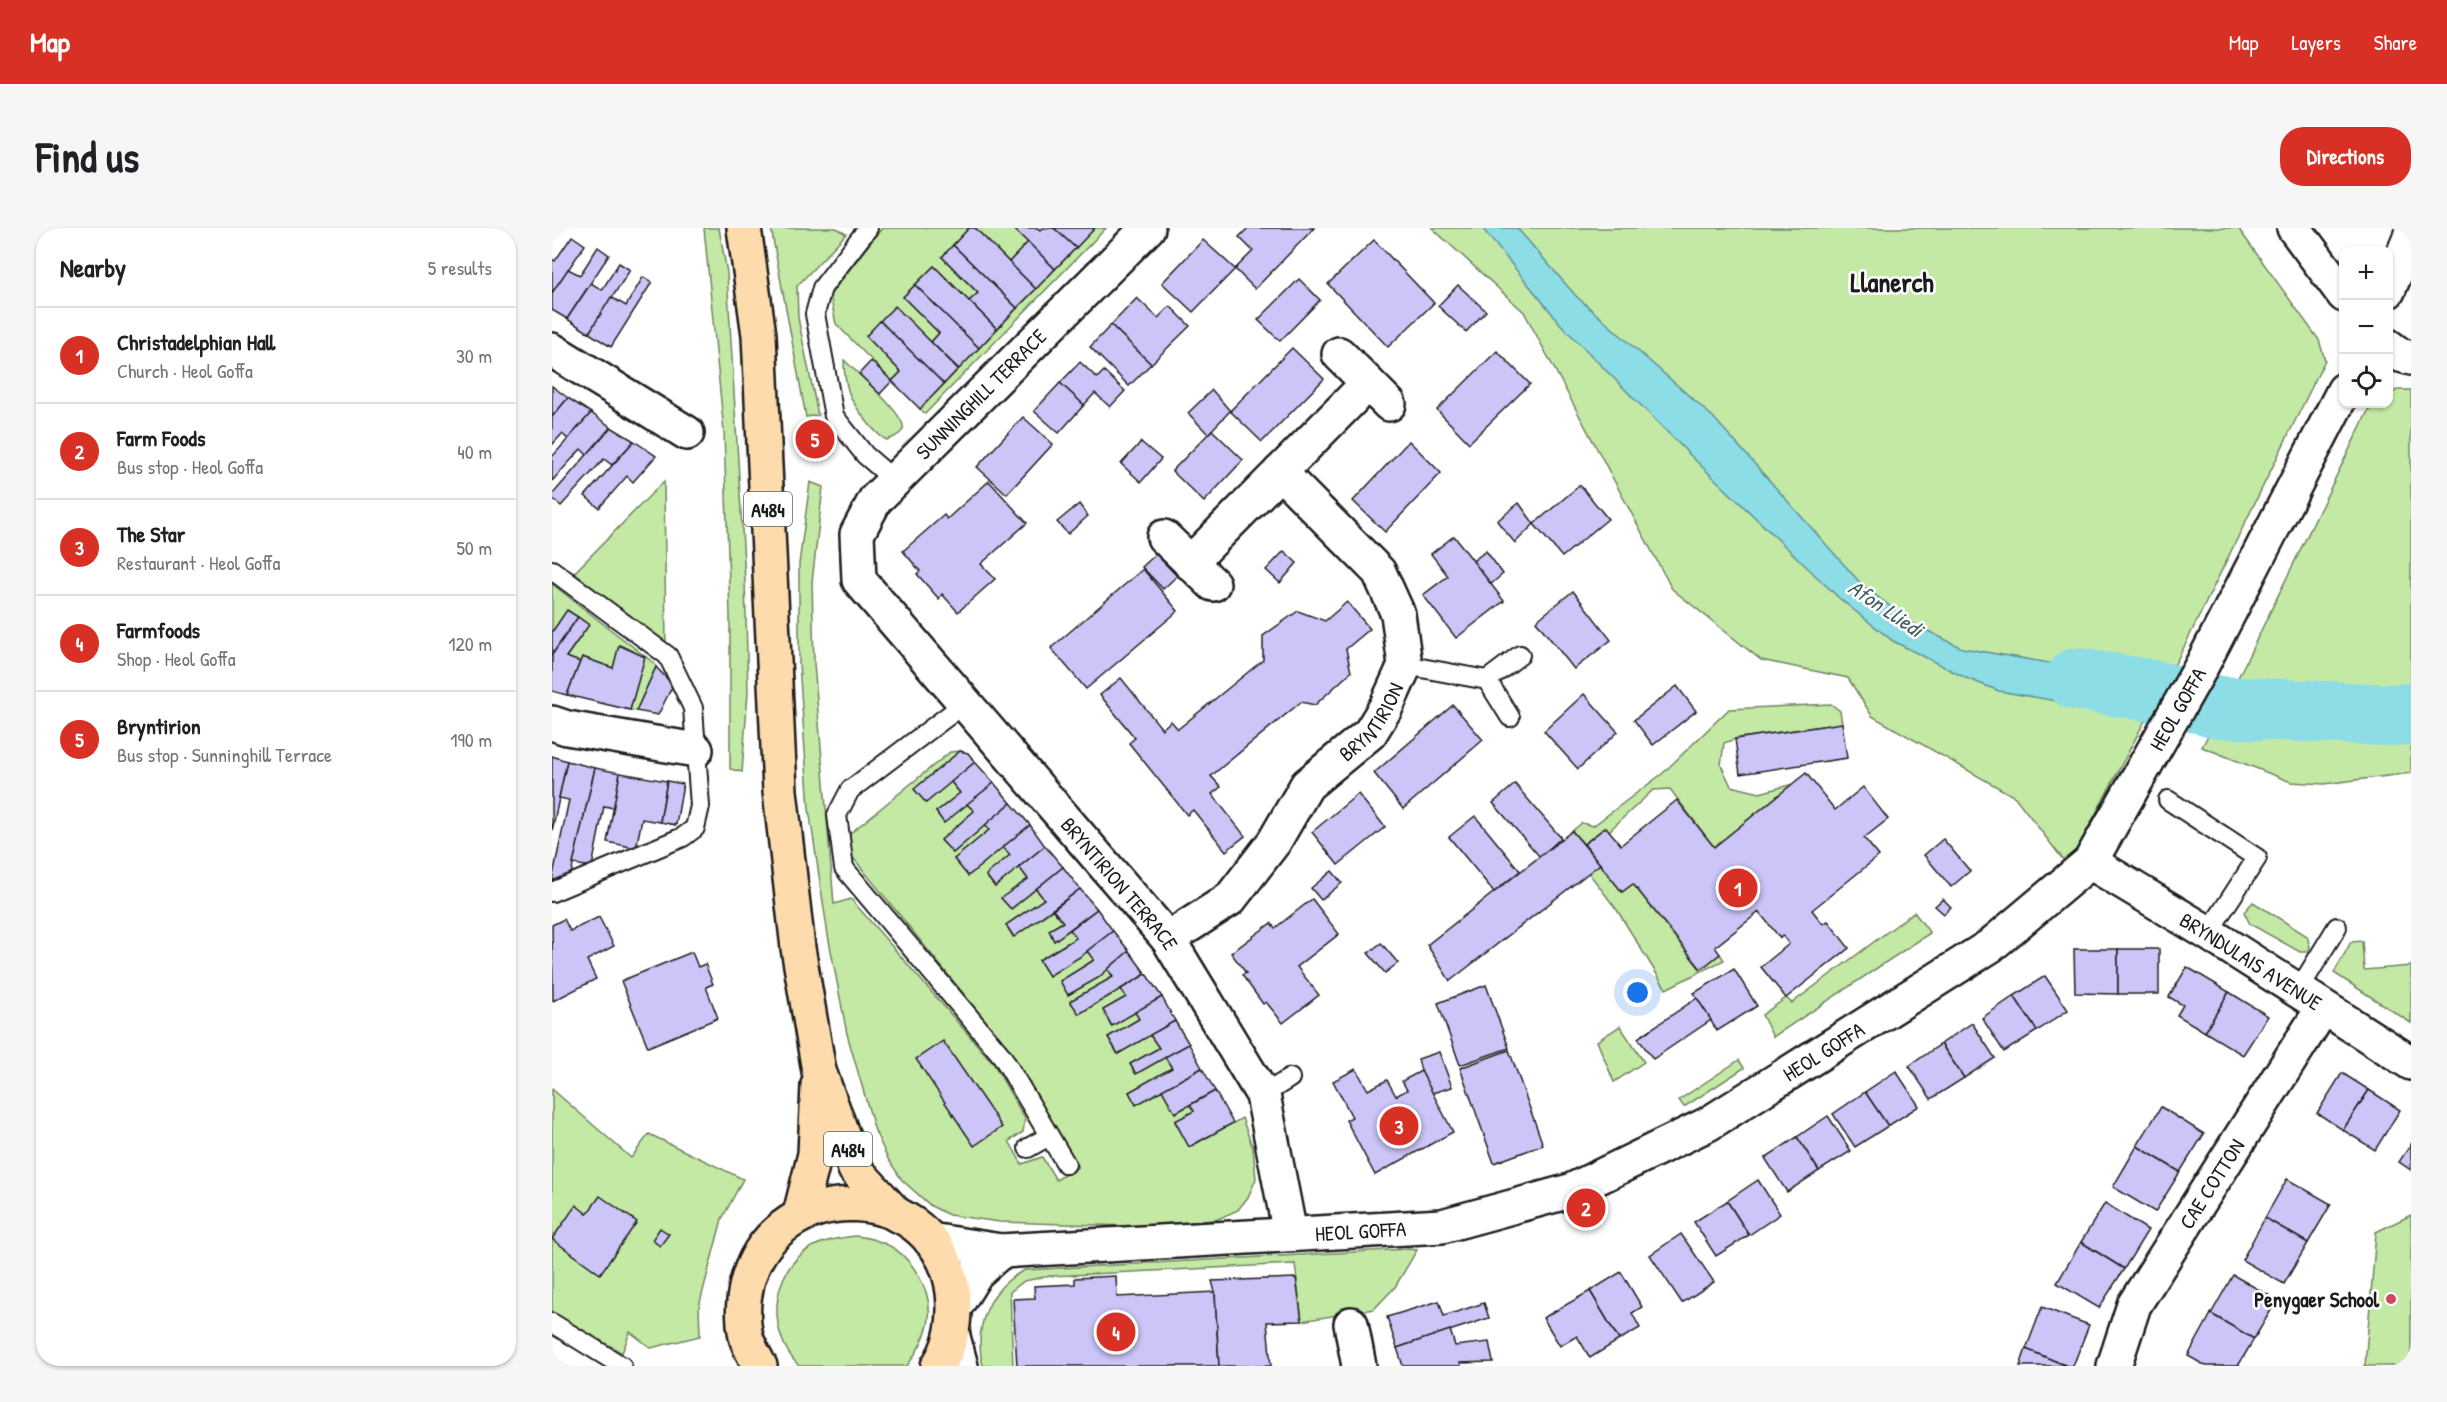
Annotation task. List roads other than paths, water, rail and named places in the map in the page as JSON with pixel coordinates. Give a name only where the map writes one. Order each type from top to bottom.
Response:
[{"type":"main road","name":"A484","points":[[744,228],[759,334],[780,791],[798,948],[819,1071],[855,1169],[897,1215]]},
{"type":"main road","name":"A484","points":[[801,1214],[815,1154],[819,1071]]},
{"type":"main road","points":[[760,1366],[747,1337],[743,1301],[752,1266],[771,1236],[801,1214],[832,1204],[865,1204],[897,1215],[930,1240],[943,1261],[952,1283],[953,1320],[944,1357],[938,1366]]},
{"type":"street","name":"SUNNINGHILL TERRACE","points":[[859,580],[857,534],[875,500],[1148,228]]},
{"type":"street","points":[[2294,228],[2339,290]]},
{"type":"street","points":[[2393,279],[2411,235]]},
{"type":"street","points":[[552,350],[687,434]]},
{"type":"street","points":[[2393,350],[2400,355],[2411,358]]},
{"type":"street","points":[[1164,537],[1202,574],[1280,472],[1379,393],[1339,354]]},
{"type":"street","name":"HEOL GOFFA","points":[[930,1240],[1000,1251],[1443,1226],[1570,1191],[1708,1124],[1990,946],[2090,862],[2200,669],[2339,398]]},
{"type":"street","name":"BRYNTIRION","points":[[1168,939],[1230,899],[1274,842],[1306,785],[1370,733],[1386,707],[1405,665],[1398,615],[1379,572],[1280,472]]},
{"type":"street","name":"BRYNTIRION TERRACE","points":[[859,580],[1168,939],[1277,1087],[1290,1234]]},
{"type":"street","points":[[552,723],[567,728],[696,750]]},
{"type":"street","name":"BRYNDULAIS AVENUE","points":[[2090,862],[2208,933],[2411,1063]]},
{"type":"street","name":"CAE COTTON","points":[[2114,1366],[2133,1305],[2311,1000]]},
{"type":"street","points":[[961,1366],[953,1320],[976,1273],[1000,1251]]},
{"type":"street","points":[[1351,1324],[1359,1366]]},
{"type":"lane","points":[[863,230],[822,288],[815,314],[834,416],[865,455],[894,480]]},
{"type":"lane","points":[[552,570],[668,656],[693,708],[700,806],[695,828],[683,837],[552,892]]},
{"type":"lane","points":[[1405,665],[1487,680],[1520,655]]},
{"type":"lane","points":[[1487,680],[1510,717]]},
{"type":"lane","points":[[965,703],[850,790],[837,815],[844,868],[1002,1056],[1066,1164]]},
{"type":"lane","points":[[2168,800],[2256,858],[2208,933]]},
{"type":"lane","points":[[2311,1000],[2337,927]]},
{"type":"lane","points":[[1028,1148],[1049,1136]]},
{"type":"lane","points":[[552,1323],[622,1366]]},
{"type":"water","points":[[1482,228],[1517,228],[1576,296],[1713,417],[1863,586],[1914,624],[1962,648],[2165,683],[2147,717],[1999,691],[1966,678],[1893,641],[1840,599],[1693,458],[1563,327]]},
{"type":"water","points":[[2232,690],[2411,698],[2411,736],[2272,730],[2216,720]]},
{"type":"waterway","name":"Afon Lliedi","points":[[2076,679],[2148,690],[2219,707],[2386,715],[2411,714]]},
{"type":"place","name":"Bryntirion","points":[[815,439]]},
{"type":"place","name":"Christadelphian Hall","points":[[1738,888]]},
{"type":"place","name":"The Star","points":[[1399,1126]]},
{"type":"place","name":"Farm Foods","points":[[1586,1208]]},
{"type":"place","name":"Penygaer School","points":[[2391,1299]]},
{"type":"place","name":"Farmfoods","points":[[1116,1332]]},
{"type":"district","name":"Llanerch","points":[[1892,282]]}]
